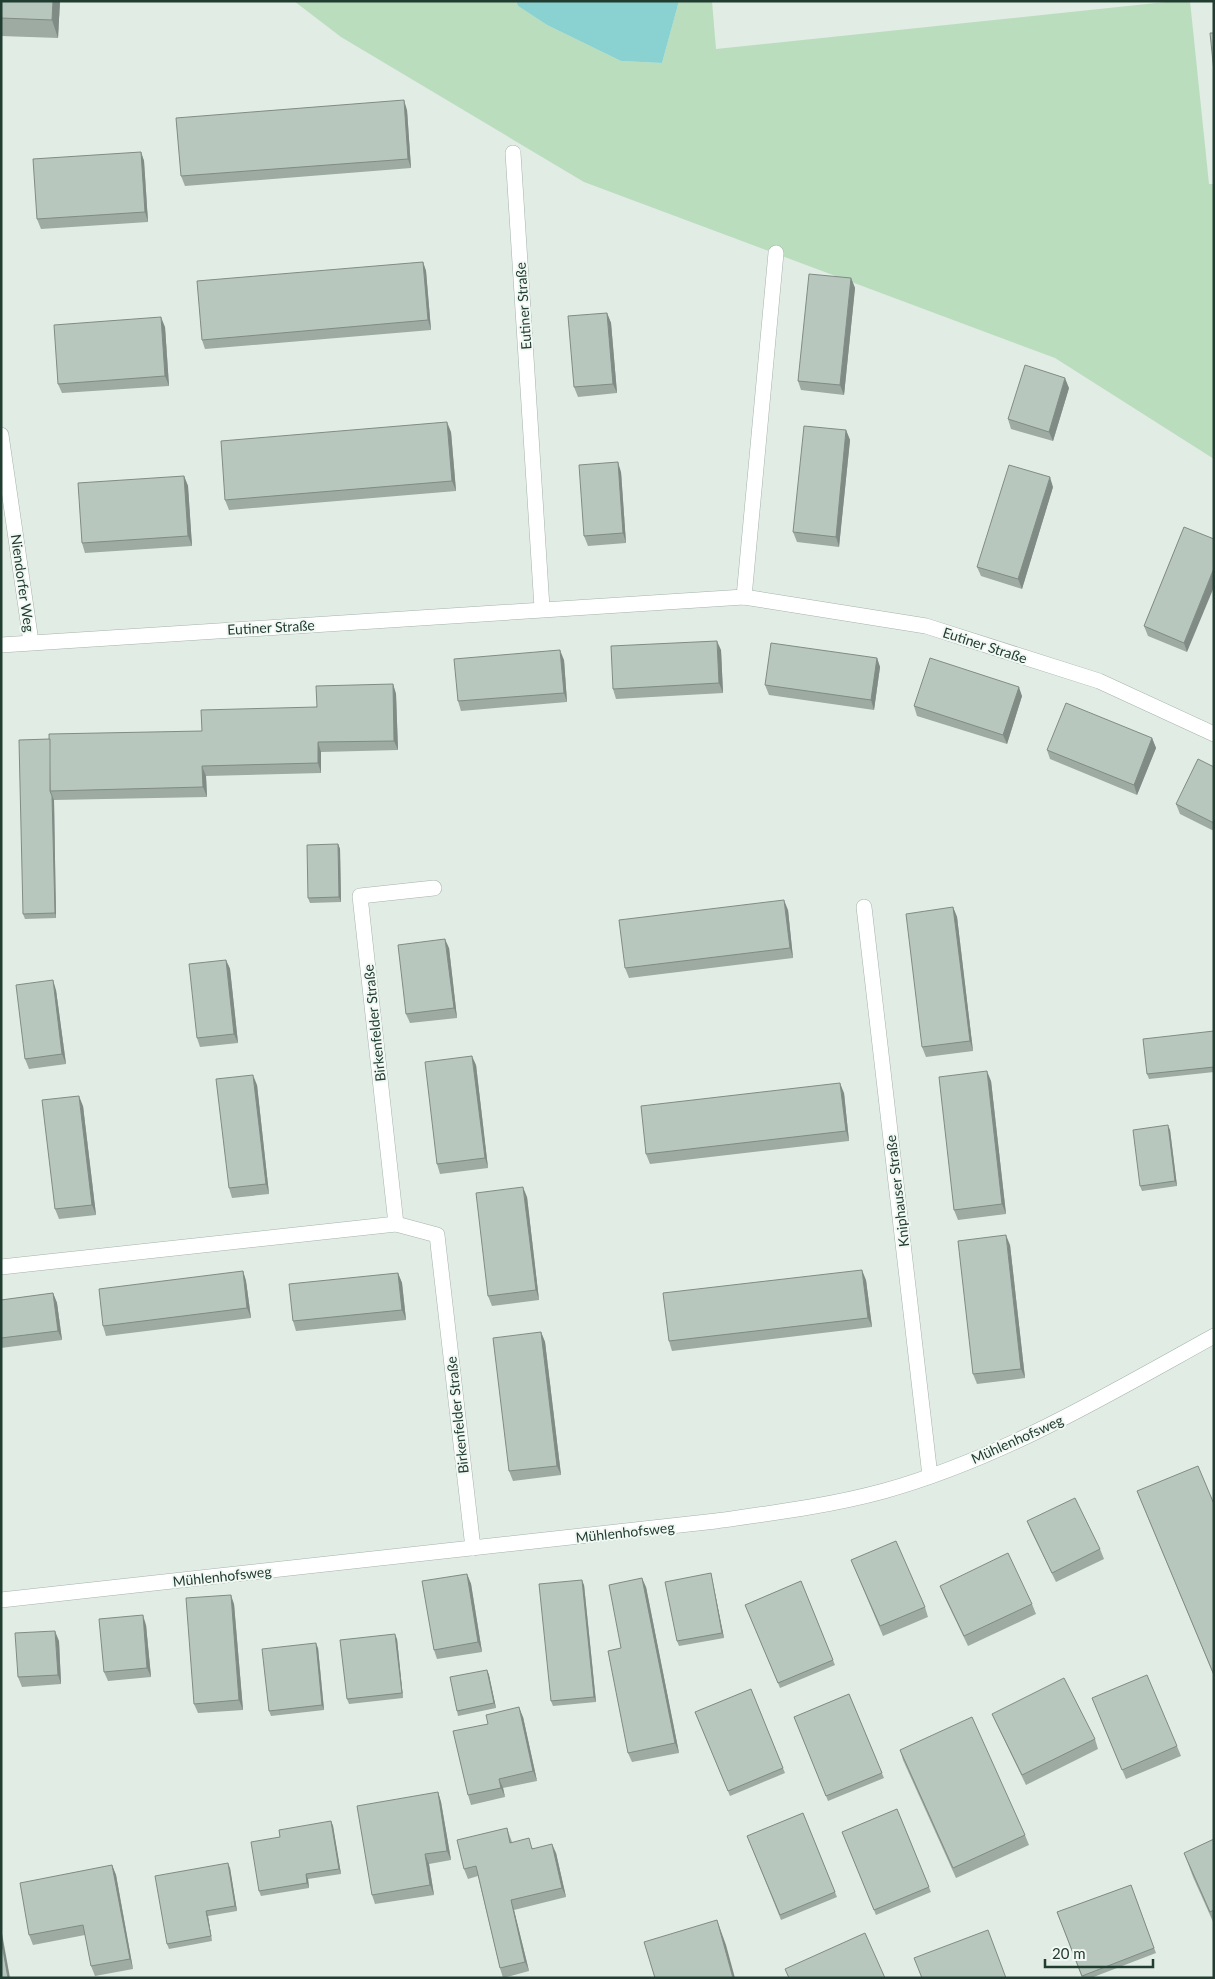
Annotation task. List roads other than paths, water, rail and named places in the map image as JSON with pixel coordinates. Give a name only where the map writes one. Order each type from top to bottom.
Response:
[{"type":"street","name":"Eutiner Straße","points":[[514,152],[542,608]]},
{"type":"street","points":[[744,597],[776,253]]},
{"type":"street","name":"Niendorfer Weg","points":[[1,436],[31,642]]},
{"type":"street","name":"Eutiner Straße","points":[[1,644],[416,618],[542,608],[744,597],[926,626],[1099,681],[1214,734]]},
{"type":"street","name":"Birkenfelder Straße","points":[[396,1224],[360,896],[434,888]]},
{"type":"street","name":"Kniphauser Straße","points":[[864,907],[930,1476]]},
{"type":"street","name":"Birkenfelder Straße","points":[[1,1267],[396,1224],[437,1235],[472,1548]]},
{"type":"street","name":"Mühlenhofsweg","points":[[1,1600],[716,1521],[800,1509],[884,1491],[996,1451],[1075,1413],[1214,1336]]},
{"type":"water","points":[[516,1],[679,1],[662,63],[621,61],[547,25],[518,6]]}]
